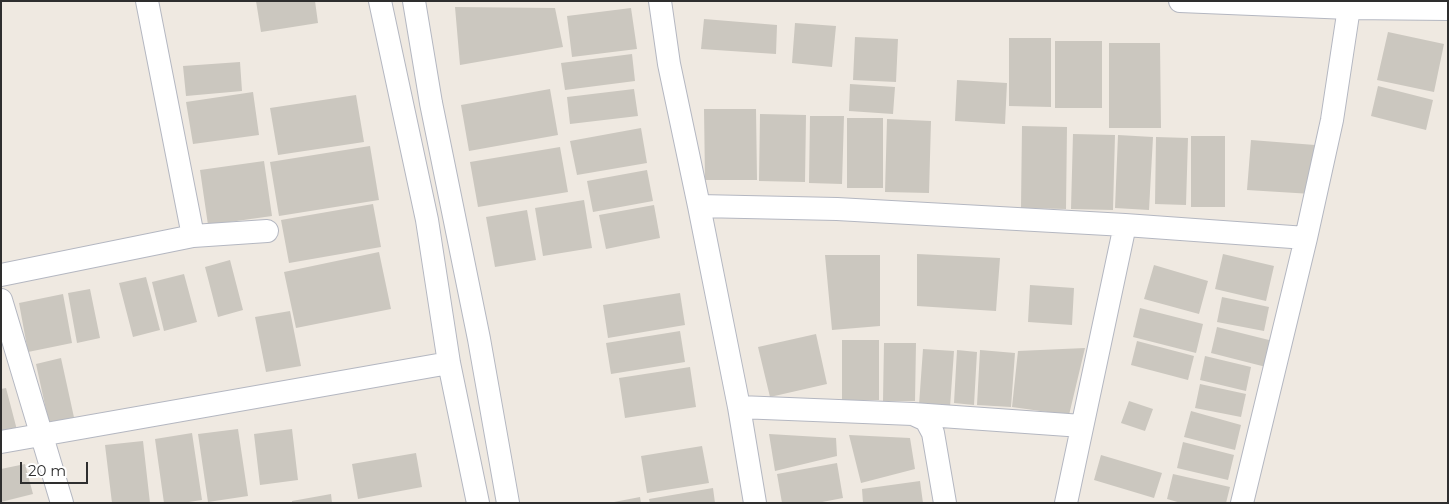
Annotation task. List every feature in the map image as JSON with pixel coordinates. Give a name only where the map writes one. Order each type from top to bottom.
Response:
[{"type":"street","points":[[147,1],[193,236]]},
{"type":"street","points":[[380,1],[427,220],[449,363],[478,503]]},
{"type":"street","points":[[414,1],[431,103],[479,339],[508,503]]},
{"type":"street","points":[[660,1],[669,64],[739,407],[755,503]]},
{"type":"street","points":[[1180,1],[1350,4],[1448,9]]},
{"type":"street","points":[[1242,503],[1306,238],[1332,120],[1350,4]]},
{"type":"street","points":[[699,206],[837,209],[1125,225],[1306,238]]},
{"type":"street","points":[[1066,503],[1125,225]]},
{"type":"street","points":[[1,274],[193,236],[267,231]]},
{"type":"street","points":[[1,300],[62,503]]},
{"type":"street","points":[[1,442],[449,363]]},
{"type":"street","points":[[739,407],[913,414],[1082,426]]},
{"type":"street","points":[[913,414],[926,420],[933,433],[945,503]]},
{"type":"building","points":[[256,1],[315,1],[318,23],[261,32]]},
{"type":"building","points":[[455,7],[555,8],[563,47],[460,65]]},
{"type":"building","points":[[631,8],[637,49],[572,57],[567,16]]},
{"type":"building","points":[[704,19],[777,25],[776,54],[701,49]]},
{"type":"building","points":[[795,23],[836,26],[832,67],[792,63]]},
{"type":"building","points":[[1388,32],[1444,44],[1434,92],[1377,80]]},
{"type":"building","points":[[855,37],[898,39],[896,82],[853,80]]},
{"type":"building","points":[[1009,38],[1051,38],[1051,107],[1009,106]]},
{"type":"building","points":[[1055,41],[1102,41],[1102,108],[1055,108]]},
{"type":"building","points":[[1109,43],[1160,43],[1161,128],[1109,128]]},
{"type":"building","points":[[632,54],[635,81],[565,90],[561,63]]},
{"type":"building","points":[[240,62],[242,91],[186,96],[183,66]]},
{"type":"building","points":[[957,80],[1007,83],[1005,124],[955,121]]},
{"type":"building","points":[[850,84],[895,87],[893,114],[849,111]]},
{"type":"building","points":[[1378,86],[1433,100],[1426,130],[1371,116]]},
{"type":"building","points":[[550,89],[558,135],[469,151],[461,105]]},
{"type":"building","points":[[634,89],[638,116],[570,124],[567,97]]},
{"type":"building","points":[[253,92],[259,135],[193,144],[186,102]]},
{"type":"building","points":[[356,95],[364,142],[278,155],[270,108]]},
{"type":"building","points":[[704,109],[756,109],[757,180],[705,180]]},
{"type":"building","points":[[760,114],[806,115],[805,182],[759,181]]},
{"type":"building","points":[[810,116],[844,116],[842,184],[809,183]]},
{"type":"building","points":[[847,118],[883,118],[883,188],[847,188]]},
{"type":"building","points":[[887,119],[931,121],[929,193],[885,192]]},
{"type":"building","points":[[1022,126],[1067,127],[1066,209],[1021,208]]},
{"type":"building","points":[[641,128],[647,163],[577,175],[570,141]]},
{"type":"building","points":[[1073,134],[1115,135],[1113,210],[1071,209]]},
{"type":"building","points":[[1118,135],[1153,137],[1149,210],[1115,208]]},
{"type":"building","points":[[1191,136],[1225,136],[1225,207],[1191,207]]},
{"type":"building","points":[[1156,137],[1188,138],[1186,205],[1155,204]]},
{"type":"building","points":[[1251,140],[1315,145],[1312,194],[1247,190]]},
{"type":"building","points":[[370,146],[379,200],[279,216],[270,162]]},
{"type":"building","points":[[560,147],[568,192],[478,207],[470,162]]},
{"type":"building","points":[[264,161],[272,216],[208,225],[200,170]]},
{"type":"building","points":[[647,170],[653,201],[593,212],[587,181]]},
{"type":"building","points":[[584,200],[592,248],[543,256],[535,208]]},
{"type":"building","points":[[373,204],[381,247],[289,263],[281,220]]},
{"type":"building","points":[[654,205],[660,238],[606,249],[599,215]]},
{"type":"building","points":[[527,210],[536,260],[495,267],[486,217]]},
{"type":"building","points":[[379,252],[391,309],[296,328],[284,272]]},
{"type":"building","points":[[917,254],[1000,258],[996,311],[917,306]]},
{"type":"building","points":[[1223,254],[1274,266],[1266,301],[1215,289]]},
{"type":"building","points":[[825,255],[880,255],[880,326],[832,330]]},
{"type":"building","points":[[230,260],[243,310],[218,317],[205,267]]},
{"type":"building","points":[[1154,265],[1208,281],[1199,314],[1144,299]]},
{"type":"building","points":[[184,274],[197,322],[164,331],[152,282]]},
{"type":"building","points":[[146,277],[160,330],[133,337],[119,283]]},
{"type":"building","points":[[1030,285],[1074,288],[1072,325],[1028,322]]},
{"type":"building","points":[[90,289],[100,338],[77,343],[68,293]]},
{"type":"building","points":[[680,293],[685,325],[608,338],[603,305]]},
{"type":"building","points":[[63,294],[72,343],[28,352],[19,303]]},
{"type":"building","points":[[1222,297],[1269,307],[1264,331],[1217,322]]},
{"type":"building","points":[[1140,308],[1203,324],[1196,353],[1133,337]]},
{"type":"building","points":[[290,311],[301,366],[266,372],[255,317]]},
{"type":"building","points":[[1217,327],[1277,342],[1270,368],[1211,353]]},
{"type":"building","points":[[680,331],[685,362],[611,374],[606,343]]},
{"type":"building","points":[[816,334],[827,384],[770,397],[758,347]]},
{"type":"building","points":[[842,340],[879,340],[879,400],[842,400]]},
{"type":"building","points":[[1137,341],[1194,356],[1188,380],[1131,365]]},
{"type":"building","points":[[884,343],[916,343],[915,401],[883,401]]},
{"type":"building","points":[[1085,348],[1069,415],[1012,407],[1018,351]]},
{"type":"building","points":[[923,349],[954,351],[950,407],[919,405]]},
{"type":"building","points":[[957,350],[977,352],[974,405],[954,403]]},
{"type":"building","points":[[980,350],[1015,353],[1011,407],[977,405]]},
{"type":"building","points":[[1205,356],[1251,367],[1246,391],[1200,380]]},
{"type":"building","points":[[61,358],[75,422],[50,428],[36,364]]},
{"type":"building","points":[[690,367],[696,407],[625,418],[619,378]]},
{"type":"building","points":[[1200,384],[1246,394],[1241,417],[1195,408]]},
{"type":"building","points":[[6,388],[17,430],[1,434],[1,389]]},
{"type":"building","points":[[1129,401],[1153,409],[1145,431],[1121,423]]},
{"type":"building","points":[[1191,411],[1241,425],[1235,450],[1184,437]]},
{"type":"building","points":[[238,429],[248,496],[208,502],[198,434]]},
{"type":"building","points":[[292,429],[298,480],[260,485],[254,434]]},
{"type":"building","points":[[192,433],[202,500],[164,503],[155,439]]},
{"type":"building","points":[[769,434],[836,438],[837,456],[775,471]]},
{"type":"building","points":[[849,435],[910,438],[915,469],[861,483]]},
{"type":"building","points":[[143,441],[150,503],[112,503],[105,445]]},
{"type":"building","points":[[1183,442],[1234,455],[1228,480],[1177,468]]},
{"type":"building","points":[[702,446],[709,483],[647,493],[641,456]]},
{"type":"building","points":[[416,453],[422,487],[358,499],[352,464]]},
{"type":"building","points":[[1101,455],[1162,473],[1154,498],[1094,480]]},
{"type":"building","points":[[837,463],[843,498],[817,503],[782,503],[777,474]]},
{"type":"building","points":[[25,464],[33,494],[1,502],[1,469]]},
{"type":"building","points":[[1173,474],[1230,487],[1226,503],[1181,503],[1167,499]]},
{"type":"building","points":[[920,481],[923,503],[863,503],[862,489]]},
{"type":"building","points":[[713,488],[715,503],[650,503],[649,499]]},
{"type":"building","points":[[331,494],[332,503],[292,503],[292,501]]},
{"type":"building","points":[[640,497],[641,503],[614,503],[614,502]]}]
